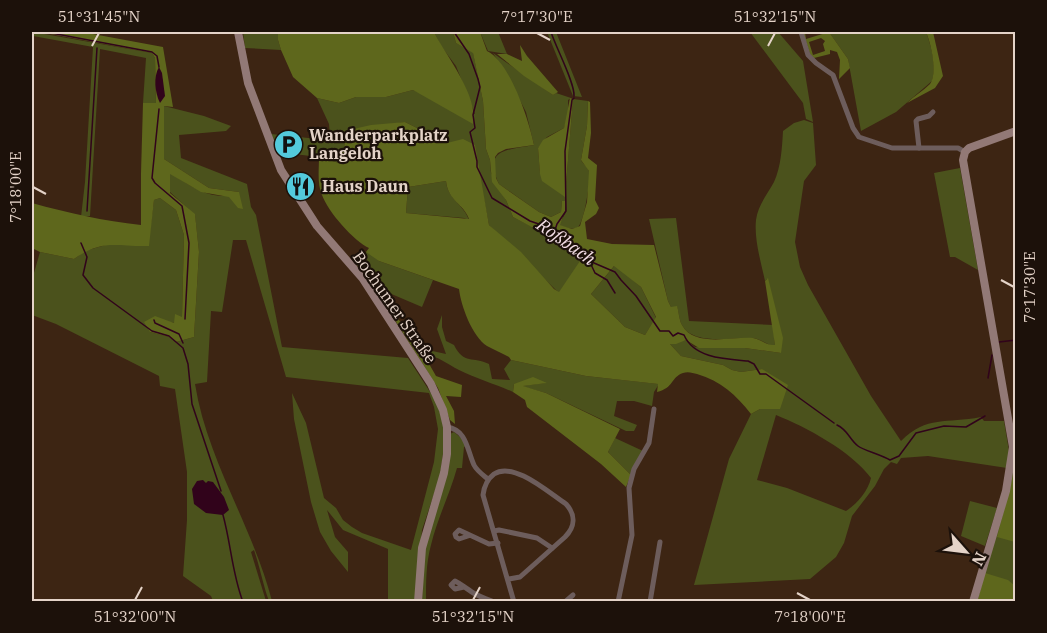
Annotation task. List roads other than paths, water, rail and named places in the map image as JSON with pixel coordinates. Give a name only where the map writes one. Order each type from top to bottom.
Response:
[{"type":"main road","name":"Bochumer Straße","points":[[238,32],[248,83],[281,170],[312,220],[363,279],[425,374],[440,403],[447,427],[448,449],[444,473],[422,548],[418,602]]},
{"type":"main road","points":[[973,602],[1006,491],[1012,459],[1011,429],[963,166],[965,152],[972,147],[1016,131]]},
{"type":"street","points":[[801,32],[808,55],[833,75],[853,128],[859,137],[892,148],[958,148],[965,152]]},
{"type":"street","points":[[919,148],[916,121],[933,112]]},
{"type":"street","points":[[618,602],[632,535],[629,488],[634,469],[649,443],[654,409]]},
{"type":"street","points":[[447,427],[461,434],[468,445],[474,465],[488,479]]},
{"type":"street","points":[[508,579],[520,577],[568,534],[572,527],[573,515],[566,504],[516,472],[501,471],[488,479],[483,495],[514,602]]},
{"type":"street","points":[[494,531],[537,538],[552,548]]},
{"type":"street","points":[[468,536],[489,544],[498,543]]},
{"type":"street","points":[[650,602],[660,542]]},
{"type":"street","points":[[464,587],[477,596],[494,602]]},
{"type":"street","points":[[565,602],[573,595]]},
{"type":"waterway","points":[[46,32],[152,52],[157,56],[159,67]]},
{"type":"waterway","name":"Roßbach","points":[[454,32],[469,54],[480,87],[473,115],[475,128],[470,132],[477,167],[492,198],[530,221],[556,230],[582,250],[594,263],[615,272],[636,296],[660,331],[669,331],[673,336],[678,333],[684,335],[689,343],[702,353],[754,364],[760,374],[766,374],[834,423]]},
{"type":"waterway","points":[[551,32],[574,90],[574,96]]},
{"type":"waterway","points":[[87,211],[97,48]]},
{"type":"waterway","points":[[555,230],[566,211],[565,151],[574,98]]},
{"type":"waterway","points":[[159,109],[152,178],[182,206],[189,243],[185,319]]},
{"type":"waterway","points":[[81,243],[87,257],[83,275],[93,288],[152,331],[169,336],[183,348],[188,364],[192,404],[221,491]]},
{"type":"waterway","points":[[588,258],[595,273],[607,280],[615,293]]},
{"type":"waterway","points":[[154,320],[155,323],[179,334],[183,343]]},
{"type":"waterway","name":"Roßbach","points":[[999,342],[1016,340]]},
{"type":"waterway","name":"Roßbach","points":[[988,378],[992,355]]},
{"type":"waterway","name":"Roßbach","points":[[837,425],[844,429],[858,446],[890,460],[899,456],[916,433],[944,426],[966,427],[985,416]]},
{"type":"waterway","points":[[223,515],[236,580],[243,602]]},
{"type":"place","name":"Wanderparkplatz Langeloh","points":[[288,144]]},
{"type":"place","name":"Haus Daun","points":[[301,186]]}]
